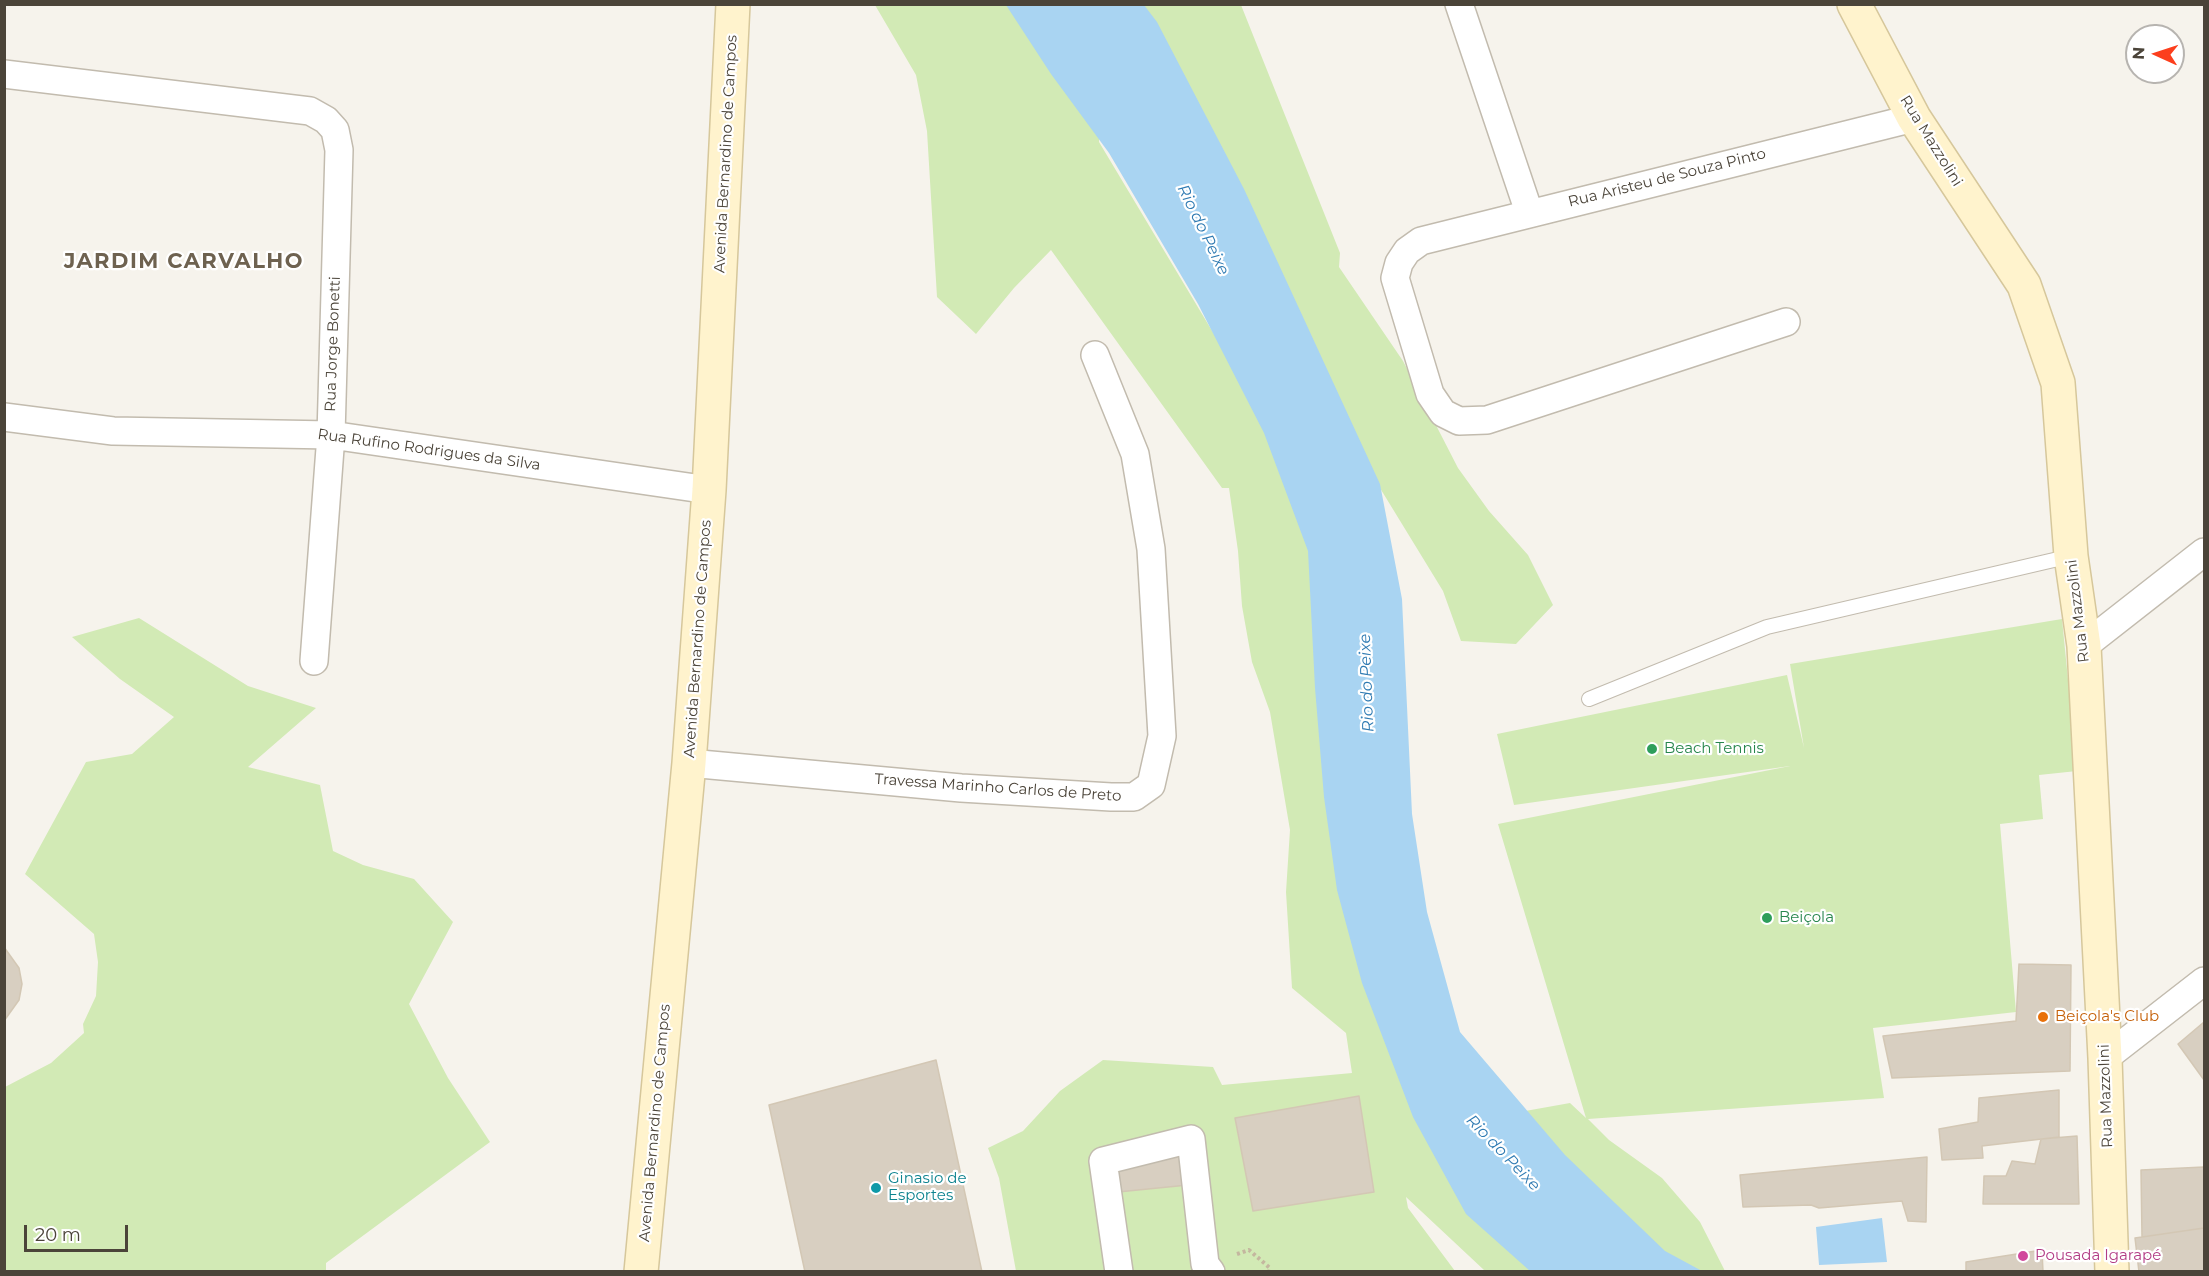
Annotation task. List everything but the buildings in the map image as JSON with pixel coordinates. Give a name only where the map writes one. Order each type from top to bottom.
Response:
[{"type":"street","name":"Avenida Bernardino de Campos","points":[[641,1272],[689,763],[709,490],[734,4]]},
{"type":"street","points":[[1459,4],[1529,212]]},
{"type":"street","name":"Rua Mazzolini","points":[[1854,4],[1914,118],[2024,285],[2058,383],[2071,556],[2084,646],[2105,1058],[2112,1272]]},
{"type":"street","name":"Rua Jorge Bonetti","points":[[4,74],[310,111],[326,120],[335,130],[339,150],[331,435],[314,661]]},
{"type":"street","name":"Rua Aristeu de Souza Pinto","points":[[1786,322],[1487,420],[1459,421],[1443,412],[1430,394],[1395,278],[1399,263],[1407,251],[1421,241],[1529,212],[1914,118]]},
{"type":"street","name":"Travessa Marinho Carlos de Preto","points":[[689,763],[960,788],[1111,797],[1134,797],[1151,785],[1162,736],[1151,549],[1135,454],[1095,355]]},
{"type":"street","name":"Rua Rufino Rodrigues da Silva","points":[[4,417],[113,431],[331,435],[709,490]]},
{"type":"street","points":[[2084,646],[2205,552]]},
{"type":"street","points":[[2105,1058],[2205,981]]},
{"type":"street","points":[[1119,1272],[1103,1161],[1191,1139],[1205,1264],[1211,1272]]},
{"type":"lane","points":[[1589,699],[1767,627],[2071,556]]},
{"type":"green space","points":[[875,5],[1013,5],[1099,135],[1099,142],[1305,486],[1367,925],[1595,1271],[1484,1270],[1406,1197],[1408,1208],[1455,1271],[1016,1271],[999,1178],[988,1148],[1023,1131],[1060,1091],[1103,1060],[1213,1067],[1222,1085],[1352,1073],[1346,1033],[1292,988],[1286,892],[1290,830],[1270,712],[1252,662],[1242,606],[1238,551],[1229,488],[1222,488],[1051,250],[1014,288],[976,334],[937,297],[927,131],[916,75]]},
{"type":"green space","points":[[1089,5],[1241,5],[1340,253],[1339,267],[1403,361],[1458,468],[1489,511],[1528,555],[1553,605],[1516,644],[1461,641],[1443,591],[1118,60]]},
{"type":"green space","points":[[139,618],[248,686],[316,708],[248,767],[320,785],[333,851],[363,865],[414,879],[453,922],[409,1004],[448,1078],[490,1142],[326,1263],[326,1271],[5,1271],[5,1087],[51,1063],[84,1033],[83,1024],[96,996],[98,962],[94,934],[25,874],[86,762],[132,754],[174,717],[120,679],[72,637]]},
{"type":"green space","name":"Beiçola","points":[[2062,619],[2077,771],[2039,775],[2043,819],[2000,824],[2016,1012],[1873,1028],[1884,1098],[1588,1119],[1609,1140],[1662,1178],[1700,1222],[1725,1271],[1667,1271],[1514,1113],[1570,1103],[1586,1118],[1498,824],[1790,766],[1514,805],[1497,734],[1787,675],[1804,748],[1790,664]]},
{"type":"water","name":"Rio do Peixe","points":[[1006,5],[1144,5],[1157,22],[1244,189],[1380,484],[1402,599],[1412,814],[1427,912],[1460,1032],[1565,1155],[1665,1251],[1702,1271],[1530,1271],[1466,1214],[1413,1117],[1362,983],[1337,890],[1324,797],[1315,688],[1308,551],[1264,433],[1198,304],[1109,153],[1051,74]]},
{"type":"water","points":[[1882,1218],[1887,1262],[1819,1265],[1816,1227]]},
{"type":"place","name":"Beach Tennis","points":[[1652,749]]},
{"type":"place","name":"Beiçola","points":[[1767,918]]},
{"type":"place","name":"Beiçola's Club","points":[[2043,1017]]},
{"type":"place","name":"Ginasio de Esportes","points":[[876,1188]]},
{"type":"place","name":"Pousada Igarapé","points":[[2023,1256]]},
{"type":"district","name":"JARDIM CARVALHO","points":[[184,262]]}]
